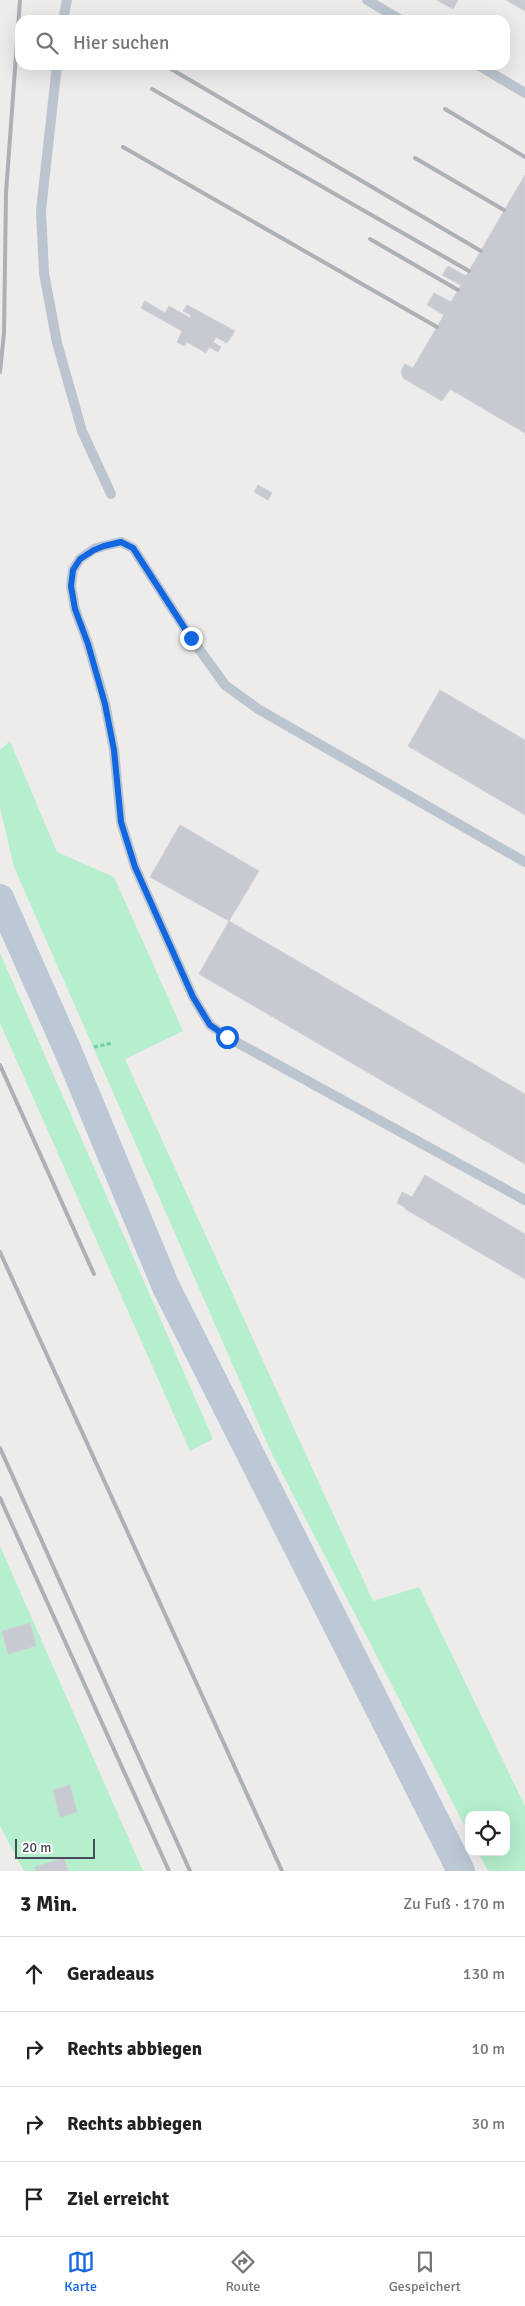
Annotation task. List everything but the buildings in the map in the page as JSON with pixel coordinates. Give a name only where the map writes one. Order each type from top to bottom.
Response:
[{"type":"street","points":[[0,898],[68,1051],[166,1287],[461,1871]]},
{"type":"lane","points":[[64,15],[67,0]]},
{"type":"lane","points":[[368,0],[393,15]]},
{"type":"lane","points":[[56,70],[41,210],[44,273],[57,343],[82,431],[111,494]]},
{"type":"lane","points":[[486,70],[525,93]]},
{"type":"lane","points":[[525,862],[258,709],[225,685],[191,638],[133,548],[121,542],[94,550],[80,559],[73,570],[71,586],[75,609],[88,644],[105,704],[114,750],[121,822],[135,867],[193,997],[210,1025],[227,1037],[525,1200]]},
{"type":"green space","points":[[10,741],[57,852],[114,877],[183,1031],[125,1059],[373,1601],[419,1587],[525,1806],[525,1871],[488,1871],[480,1856],[510,1856],[510,1811],[465,1811],[465,1826],[271,1452],[14,867],[0,808],[0,750]]},
{"type":"green space","points":[[0,953],[213,1439],[190,1451],[0,1023]]},
{"type":"green space","points":[[0,1546],[143,1871],[24,1871],[0,1826]]},
{"type":"railway","points":[[19,15],[20,0]]},
{"type":"railway","points":[[0,372],[4,333],[6,193],[15,69]]},
{"type":"railway","points":[[173,70],[481,251]]},
{"type":"railway","points":[[152,89],[469,271]]},
{"type":"railway","points":[[445,109],[525,157]]},
{"type":"railway","points":[[123,147],[437,327]]},
{"type":"railway","points":[[415,158],[504,210]]},
{"type":"railway","points":[[370,239],[458,290]]},
{"type":"railway","points":[[0,1065],[94,1274]]},
{"type":"railway","points":[[0,1252],[282,1871]]},
{"type":"railway","points":[[0,1448],[190,1871]]},
{"type":"railway","points":[[0,1498],[169,1871]]},
{"type":"route","points":[[191,638],[133,548],[121,542],[94,550],[80,559],[73,570],[71,586],[75,609],[88,644],[105,704],[114,750],[121,822],[135,867],[193,997],[210,1025],[227,1037]]}]
